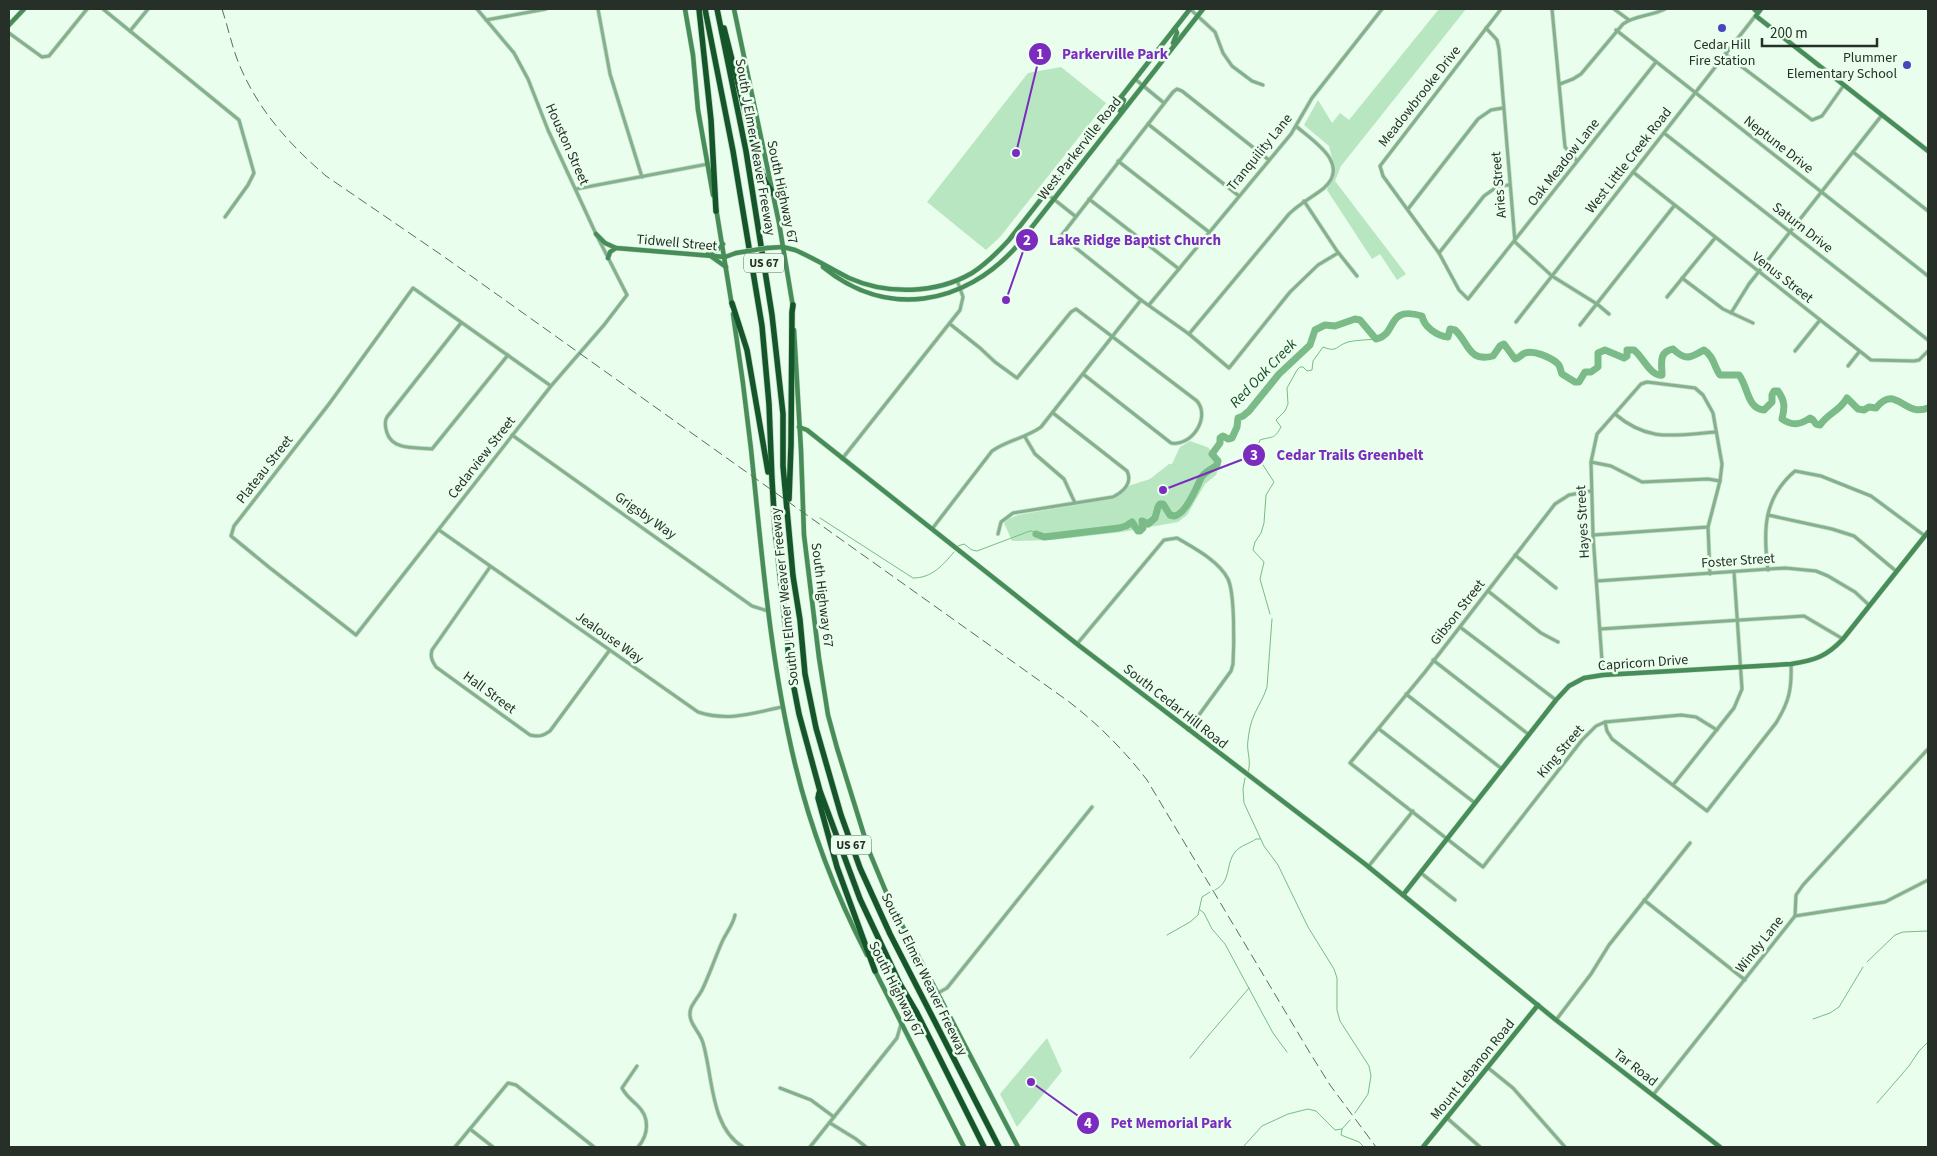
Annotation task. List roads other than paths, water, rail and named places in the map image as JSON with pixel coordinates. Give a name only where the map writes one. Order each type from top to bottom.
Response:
[{"type":"highway","points":[[700,9],[711,120],[716,211]]},
{"type":"highway","name":"South J Elmer Weaver Freeway","points":[[705,9],[733,152],[762,326],[769,404],[772,480],[790,666],[799,714],[820,791],[860,899],[900,984],[917,1013],[984,1147]]},
{"type":"highway","points":[[717,11],[723,24],[757,159],[772,193]]},
{"type":"highway","name":"South J Elmer Weaver Freeway","points":[[717,11],[746,151],[772,315],[783,414],[783,466],[787,516],[809,700],[827,769],[860,868],[890,934],[998,1147]]},
{"type":"highway","points":[[732,303],[747,350],[768,471],[772,480]]},
{"type":"highway","points":[[787,516],[791,445],[793,305]]},
{"type":"highway","points":[[820,791],[818,798],[833,855],[875,970]]},
{"type":"main road","points":[[9,25],[24,9]]},
{"type":"main road","name":"South Highway 67","points":[[685,9],[693,55],[698,110],[732,303],[750,438],[768,611],[782,707],[795,765],[811,823],[848,919],[964,1147]]},
{"type":"main road","name":"South Highway 67","points":[[734,9],[783,247],[793,305],[804,535],[819,658],[828,715],[836,748],[876,871],[905,932],[1018,1147]]},
{"type":"main road","name":"West Parkerville Road","points":[[957,280],[981,267],[1009,240],[1190,9]]},
{"type":"main road","name":"West Parkerville Road","points":[[961,289],[988,273],[1017,246],[1203,9]]},
{"type":"main road","points":[[1754,9],[1844,85],[1928,151]]},
{"type":"main road","points":[[1160,63],[1176,39],[1177,33],[1175,28]]},
{"type":"main road","points":[[1109,129],[1123,106],[1124,100],[1121,96]]},
{"type":"main road","name":"Tidwell Street","points":[[596,234],[605,243],[616,248],[701,255],[725,256],[783,247],[795,250],[861,282],[900,290],[933,287],[957,280]]},
{"type":"main road","points":[[1009,240],[1017,246]]},
{"type":"main road","points":[[701,255],[712,253],[723,244]]},
{"type":"main road","points":[[608,258],[610,252],[616,248]]},
{"type":"main road","points":[[701,255],[717,260],[726,268]]},
{"type":"main road","name":"Tidwell Street","points":[[816,261],[844,282],[863,291],[885,297],[927,299],[961,289]]},
{"type":"main road","name":"South Cedar Hill Road","points":[[799,427],[807,430],[1077,644],[1403,895],[1538,1005]]},
{"type":"main road","name":"Capricorn Drive","points":[[1403,895],[1528,734],[1569,686],[1584,678],[1603,675],[1791,664],[1815,660],[1831,651],[1843,639],[1927,534]]},
{"type":"main road","name":"Tar Road","points":[[1538,1005],[1720,1147]]},
{"type":"main road","name":"Mount Lebanon Road","points":[[1423,1147],[1538,1005]]},
{"type":"street","points":[[9,33],[42,57],[49,56],[87,9]]},
{"type":"street","points":[[103,9],[234,115],[242,127],[254,173],[248,185],[225,217]]},
{"type":"street","points":[[130,31],[148,9]]},
{"type":"street","name":"Houston Street","points":[[477,9],[514,53],[521,66],[596,234],[627,295]]},
{"type":"street","points":[[486,20],[546,9]]},
{"type":"street","points":[[598,9],[610,74],[642,176]]},
{"type":"street","points":[[1190,9],[1215,32],[1223,53],[1232,66],[1252,81],[1263,85]]},
{"type":"street","name":"Tranquility Lane","points":[[1148,306],[1297,127],[1312,98],[1382,9]]},
{"type":"street","name":"Meadowbrooke Drive","points":[[1468,299],[1459,290],[1439,253],[1383,176],[1380,166],[1501,9]]},
{"type":"street","points":[[1552,9],[1565,147],[1577,161]]},
{"type":"street","points":[[1614,9],[1629,20]]},
{"type":"street","points":[[1560,84],[1573,80],[1580,74],[1616,30],[1629,20],[1665,9]]},
{"type":"street","name":"West Little Creek Road","points":[[1516,322],[1759,12]]},
{"type":"street","name":"Aries Street","points":[[1486,28],[1498,40],[1515,242]]},
{"type":"street","name":"Neptune Drive","points":[[1616,30],[1928,276]]},
{"type":"street","points":[[1725,54],[1812,120],[1822,116],[1844,85]]},
{"type":"street","name":"Oak Meadow Lane","points":[[1468,299],[1656,62]]},
{"type":"street","points":[[1135,79],[1164,103]]},
{"type":"street","points":[[1269,160],[1177,89],[1164,103],[1061,236],[1148,306],[1189,334],[1229,368],[1290,292],[1318,265],[1338,253]]},
{"type":"street","points":[[1408,210],[1478,119],[1491,110],[1503,108]]},
{"type":"street","points":[[1731,312],[1740,296],[1882,115]]},
{"type":"street","points":[[1148,124],[1239,196]]},
{"type":"street","points":[[1189,334],[1289,214],[1328,184],[1332,176],[1332,166],[1328,153],[1297,127]]},
{"type":"street","name":"Saturn Drive","points":[[1664,133],[1928,340]]},
{"type":"street","points":[[1853,152],[1928,212]]},
{"type":"street","points":[[1118,162],[1209,232]]},
{"type":"street","points":[[576,189],[708,164]]},
{"type":"street","name":"Venus Street","points":[[1633,172],[1871,360],[1878,362],[1919,360],[1928,351]]},
{"type":"street","points":[[1439,253],[1484,196],[1498,186],[1509,185]]},
{"type":"street","points":[[1046,193],[1075,216]]},
{"type":"street","points":[[1089,199],[1179,269]]},
{"type":"street","points":[[1304,201],[1338,253],[1357,276]]},
{"type":"street","points":[[1580,325],[1674,206]]},
{"type":"street","points":[[1668,297],[1715,238]]},
{"type":"street","points":[[1515,242],[1552,276],[1610,314]]},
{"type":"street","points":[[1682,278],[1723,309],[1753,323]]},
{"type":"street","points":[[842,459],[950,324],[963,304],[964,297],[957,280]]},
{"type":"street","name":"Plateau Street","points":[[356,635],[236,541],[231,536],[234,526],[329,404],[413,288],[461,323]]},
{"type":"street","name":"Cedarview Street","points":[[356,635],[551,386],[627,295]]},
{"type":"street","points":[[931,530],[992,451],[1002,444],[1025,437],[1041,427],[1141,300]]},
{"type":"street","points":[[950,324],[1017,378],[1071,312],[1076,309],[1197,401],[1203,413],[1199,426],[1186,441],[1178,444],[1166,440],[1083,374]]},
{"type":"street","points":[[1795,351],[1820,320]]},
{"type":"street","points":[[508,356],[432,449],[406,448],[398,445],[388,437],[385,420],[461,323],[551,386]]},
{"type":"street","points":[[1848,366],[1859,352]]},
{"type":"street","name":"Hayes Street","points":[[1603,675],[1590,462],[1597,434],[1641,384],[1647,382],[1695,388],[1703,395],[1713,413],[1716,432]]},
{"type":"street","points":[[998,534],[1001,522],[1013,513],[1113,497],[1129,483],[1130,477],[1127,471],[1053,413]]},
{"type":"street","points":[[1615,414],[1634,427],[1648,433],[1663,436],[1716,432],[1722,464],[1720,481],[1708,526],[1710,574]]},
{"type":"street","name":"Grigsby Way","points":[[512,435],[752,606],[768,611]]},
{"type":"street","points":[[1025,437],[1035,454],[1064,479],[1075,503]]},
{"type":"street","points":[[1590,462],[1611,466],[1642,482],[1708,479],[1720,481]]},
{"type":"street","points":[[1768,570],[1765,542],[1768,510],[1783,481],[1795,471],[1822,476],[1872,496],[1927,534]]},
{"type":"street","name":"Gibson Street","points":[[1413,811],[1350,763],[1460,627],[1555,504],[1569,495],[1591,491]]},
{"type":"street","points":[[1768,515],[1832,529],[1854,536],[1896,571]]},
{"type":"street","points":[[1593,535],[1708,526]]},
{"type":"street","name":"Jealouse Way","points":[[439,530],[690,708],[706,715],[730,718],[782,707]]},
{"type":"street","points":[[1077,644],[1164,540],[1177,538],[1213,562],[1229,580],[1232,593],[1234,658],[1231,672],[1188,730]]},
{"type":"street","points":[[1515,555],[1556,588]]},
{"type":"street","name":"Hall Street","points":[[490,567],[432,650],[432,661],[436,667],[530,735],[538,737],[550,731],[610,650]]},
{"type":"street","name":"Foster Street","points":[[1597,581],[1784,568],[1816,571],[1828,576],[1855,592],[1870,605]]},
{"type":"street","points":[[1673,785],[1734,708],[1742,689],[1734,572]]},
{"type":"street","points":[[1488,591],[1541,633],[1558,642]]},
{"type":"street","points":[[1600,629],[1804,616],[1843,639]]},
{"type":"street","points":[[1460,627],[1556,700]]},
{"type":"street","points":[[1433,660],[1528,734]]},
{"type":"street","points":[[1717,730],[1696,717],[1681,715],[1605,722],[1612,740],[1707,811],[1785,709],[1792,686],[1791,664]]},
{"type":"street","points":[[1406,694],[1502,769]]},
{"type":"street","name":"King Street","points":[[1448,838],[1483,867],[1582,740],[1596,726],[1605,722]]},
{"type":"street","points":[[1379,729],[1475,803]]},
{"type":"street","points":[[1795,916],[1796,896],[1802,884],[1928,749]]},
{"type":"street","points":[[938,993],[947,988],[1092,807]]},
{"type":"street","points":[[1368,868],[1413,811],[1448,838]]},
{"type":"street","points":[[1556,1020],[1592,974],[1609,945],[1690,843]]},
{"type":"street","points":[[1420,872],[1455,900]]},
{"type":"street","name":"Windy Lane","points":[[1653,1095],[1795,916],[1885,902],[1928,880]]},
{"type":"street","points":[[1644,900],[1745,980]]},
{"type":"street","points":[[735,915],[734,922],[723,941],[703,988],[691,1008],[690,1017],[703,1042],[721,1121],[725,1130],[735,1142],[743,1147]]},
{"type":"street","points":[[810,1147],[896,1038],[902,1022]]},
{"type":"street","points":[[896,1038],[908,1036]]},
{"type":"street","points":[[637,1066],[622,1088],[625,1095],[644,1112],[648,1127],[643,1142],[638,1147]]},
{"type":"street","points":[[1487,1067],[1513,1088],[1565,1147]]},
{"type":"street","points":[[455,1147],[508,1083],[516,1085],[594,1147]]},
{"type":"street","points":[[780,1088],[811,1100],[834,1117]]},
{"type":"street","points":[[1447,1118],[1480,1147]]},
{"type":"street","points":[[830,1122],[866,1147]]},
{"type":"street","points":[[470,1128],[493,1147]]},
{"type":"waterway","name":"Red Oak Creek","points":[[1036,534],[1044,537],[1119,528],[1132,522],[1140,531],[1143,528],[1142,521],[1148,524],[1155,518],[1160,504],[1163,504],[1170,515],[1178,514],[1190,500],[1202,476],[1217,465],[1218,461],[1212,454],[1220,443],[1220,438],[1223,436],[1228,439],[1232,438],[1237,427],[1238,418],[1249,411],[1279,374],[1310,345],[1315,330],[1325,325],[1335,326],[1355,319],[1360,320],[1376,339],[1383,336],[1397,317],[1402,314],[1422,316],[1425,324],[1440,335],[1448,337],[1450,329],[1455,330],[1473,354],[1485,357],[1493,356],[1500,346],[1504,344],[1515,359],[1529,352],[1537,353],[1550,358],[1558,364],[1562,374],[1575,382],[1579,382],[1585,372],[1591,372],[1598,367],[1598,353],[1605,350],[1624,358],[1627,356],[1627,350],[1634,350],[1651,370],[1658,375],[1662,375],[1662,359],[1668,351],[1673,349],[1682,356],[1689,357],[1704,350],[1710,355],[1720,375],[1739,375],[1751,401],[1758,409],[1764,410],[1772,402],[1774,391],[1778,391],[1784,404],[1782,419],[1793,424],[1810,418],[1820,425],[1847,398],[1858,409],[1864,410],[1869,407],[1876,408],[1883,401],[1889,399],[1913,409],[1928,408]]},
{"type":"waterway","points":[[1270,614],[1260,579],[1264,562],[1253,550],[1264,523],[1266,495],[1274,482],[1261,462],[1257,447],[1260,440],[1270,438],[1279,431],[1281,427],[1276,420],[1285,411],[1288,404],[1287,388],[1300,367],[1307,371],[1312,370],[1313,361],[1323,347],[1334,349],[1348,342],[1376,339]]},
{"type":"waterway","name":"Red Oak Creek","points":[[820,518],[913,578],[926,576],[931,573],[941,566],[954,552]]},
{"type":"waterway","name":"Red Oak Creek","points":[[958,546],[964,544],[977,551],[1030,531],[1036,534]]},
{"type":"waterway","points":[[1248,772],[1250,726],[1267,687],[1272,619]]},
{"type":"waterway","points":[[1245,778],[1243,789],[1244,803],[1264,846],[1278,865],[1308,927],[1334,969],[1337,978],[1337,1010],[1340,1021],[1369,1066],[1371,1076],[1368,1094],[1355,1113]]},
{"type":"waterway","points":[[1215,890],[1224,882],[1235,852],[1256,839],[1260,839]]},
{"type":"waterway","points":[[1167,935],[1190,922],[1198,915],[1202,897],[1210,892]]},
{"type":"waterway","points":[[1200,910],[1204,913],[1212,929],[1225,944],[1273,1033],[1287,1052]]},
{"type":"waterway","points":[[1867,962],[1895,935],[1903,932],[1928,931]]},
{"type":"waterway","points":[[1813,1019],[1830,1013],[1839,1007],[1863,967]]},
{"type":"waterway","points":[[1190,1058],[1249,988]]},
{"type":"waterway","points":[[1877,1103],[1928,1042]]},
{"type":"waterway","points":[[1243,1147],[1262,1126],[1288,1114],[1308,1109],[1316,1111],[1335,1130],[1342,1129]]},
{"type":"waterway","points":[[1350,1120],[1342,1129],[1341,1135],[1359,1142],[1364,1147]]},
{"type":"railway","points":[[222,9],[237,57],[255,96],[287,139],[326,176],[443,256],[1068,701],[1110,738],[1147,780],[1310,1053],[1330,1085],[1376,1147]]},
{"type":"place","name":"Cedar Hill Fire Station","points":[[1722,28]]},
{"type":"place","name":"Plummer Elementary School","points":[[1907,65]]},
{"type":"place","name":"Parkerville Park","points":[[1016,153]]},
{"type":"place","name":"Lake Ridge Baptist Church","points":[[1006,300]]},
{"type":"place","name":"Cedar Trails Greenbelt","points":[[1163,490]]},
{"type":"place","name":"Pet Memorial Park","points":[[1031,1082]]}]
